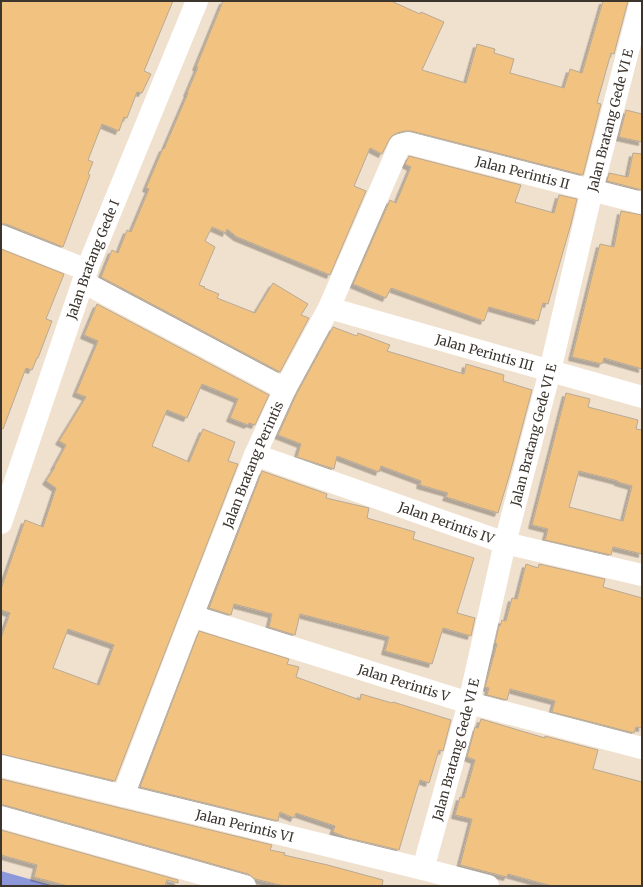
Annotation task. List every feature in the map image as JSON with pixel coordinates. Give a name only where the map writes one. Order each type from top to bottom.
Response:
[{"type":"street","name":"Jalan Bratang Gede I","points":[[1,523],[85,276],[197,1]]},
{"type":"street","name":"Jalan Bratang Gede VI E","points":[[423,869],[469,703],[505,543],[550,371],[592,190],[638,28],[641,1]]},
{"type":"street","name":"Jalan Perintis II","points":[[403,144],[408,143],[642,203]]},
{"type":"street","name":"Jalan Bratang Perintis","points":[[123,796],[255,455],[284,389],[328,308],[400,145],[403,144]]},
{"type":"street","points":[[1,236],[85,276],[284,389]]},
{"type":"street","name":"Jalan Perintis III","points":[[328,308],[642,397]]},
{"type":"street","name":"Jalan Perintis IV","points":[[255,455],[505,543],[642,575]]},
{"type":"street","name":"Jalan Perintis V","points":[[192,616],[469,703],[642,748]]},
{"type":"street","name":"Jalan Perintis VI","points":[[1,766],[488,886]]},
{"type":"street","points":[[1,817],[246,886]]},
{"type":"water","points":[[1,871],[54,886],[1,886]]},
{"type":"building","points":[[1,1],[173,1],[144,71],[151,74],[142,93],[137,92],[127,118],[124,117],[119,131],[102,124],[88,160],[93,162],[88,174],[90,175],[63,247],[6,224],[1,224]]},
{"type":"building","points":[[223,1],[391,1],[420,14],[421,12],[444,22],[422,70],[466,83],[477,44],[495,49],[494,53],[514,59],[510,73],[564,88],[570,69],[582,73],[603,1],[628,1],[614,54],[611,53],[597,103],[601,104],[583,175],[411,131],[405,131],[392,136],[382,154],[370,148],[354,186],[366,191],[330,275],[237,237],[227,229],[226,233],[212,227],[205,241],[215,247],[199,285],[219,294],[217,298],[255,313],[273,283],[308,304],[301,315],[309,318],[280,372],[101,277],[112,250],[118,253],[127,230],[131,232],[149,189],[146,188],[188,93],[198,67],[196,67]]},
{"type":"building","points":[[626,110],[642,114],[642,142],[619,137]]},
{"type":"building","points":[[633,153],[642,154],[642,190],[607,181],[609,173],[628,177]]},
{"type":"building","points":[[409,156],[521,185],[515,202],[554,213],[559,195],[577,199],[548,304],[543,303],[538,321],[489,307],[484,321],[391,288],[386,298],[353,284],[390,200],[396,203],[411,167],[405,164]]},
{"type":"building","points":[[621,211],[642,215],[642,369],[604,358],[602,364],[572,357],[600,244],[614,247]]},
{"type":"building","points":[[1,249],[64,274],[46,319],[52,321],[38,358],[32,370],[26,368],[3,429],[1,428]]},
{"type":"building","points":[[97,304],[269,395],[255,425],[249,423],[248,425],[230,418],[238,399],[202,384],[187,418],[167,410],[152,446],[189,462],[203,429],[235,442],[228,461],[238,464],[115,781],[1,754],[1,638],[10,613],[1,610],[1,589],[25,520],[43,527],[56,488],[46,481],[66,445],[59,441],[86,397],[76,393],[98,341],[84,335]],"holes":[[[68,629],[114,645],[99,685],[53,668]]]},
{"type":"building","points":[[333,327],[357,336],[358,333],[390,345],[387,351],[464,374],[466,364],[504,375],[503,381],[532,390],[498,513],[446,497],[448,493],[420,485],[421,481],[381,466],[379,472],[337,456],[334,469],[297,457],[301,444],[278,435],[296,395]]},
{"type":"building","points":[[566,393],[590,399],[588,407],[638,420],[636,429],[642,430],[642,554],[613,547],[611,555],[545,540],[548,529],[532,525]],"holes":[[[579,471],[632,486],[623,521],[569,507]]]},
{"type":"building","points":[[262,471],[327,494],[326,498],[369,508],[367,518],[415,532],[413,539],[474,558],[457,613],[475,618],[471,636],[443,628],[432,664],[385,651],[389,637],[300,614],[295,635],[269,627],[272,614],[234,604],[231,615],[209,608]]},
{"type":"building","points":[[526,564],[538,568],[539,564],[605,579],[603,587],[642,598],[642,728],[636,727],[634,733],[552,712],[555,701],[510,689],[507,700],[487,695],[489,688],[485,687],[497,644],[495,643],[499,625],[500,626],[502,620],[506,621],[512,598],[517,599]]},
{"type":"building","points":[[199,631],[289,659],[287,664],[299,667],[296,677],[360,700],[361,694],[451,720],[443,751],[439,750],[429,783],[420,780],[399,850],[348,838],[333,832],[335,826],[296,813],[294,818],[280,812],[278,821],[140,787]]},
{"type":"building","points":[[481,719],[545,738],[545,736],[598,750],[593,769],[642,782],[642,886],[552,886],[508,874],[507,877],[460,865],[472,819],[455,815],[460,797],[464,798],[475,760],[467,757],[475,727],[478,728]]},
{"type":"building","points":[[1,779],[272,845],[270,850],[285,853],[284,855],[383,880],[382,886],[284,886],[255,879],[248,874],[1,805]]},
{"type":"building","points":[[1,830],[178,880],[178,883],[167,880],[165,886],[68,886],[34,877],[37,865],[1,855]]}]
